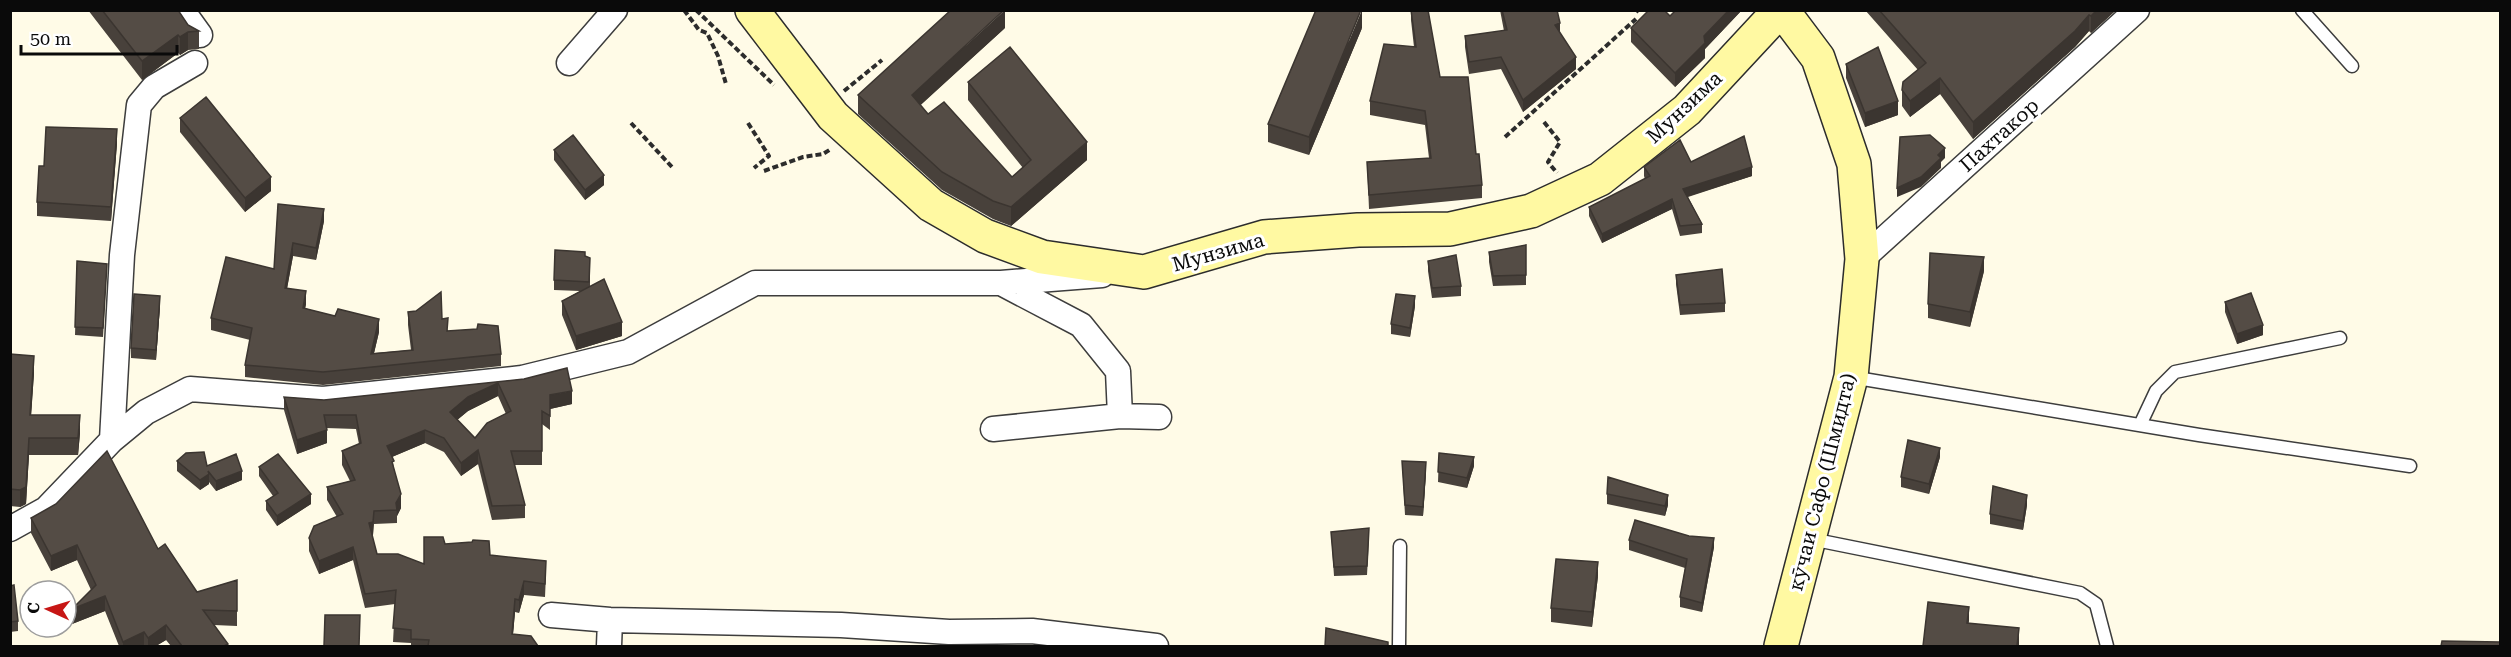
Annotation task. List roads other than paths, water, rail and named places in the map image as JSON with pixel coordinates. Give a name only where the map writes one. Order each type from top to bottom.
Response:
[{"type":"street","points":[[182,10],[201,35]]},
{"type":"street","points":[[569,63],[615,10]]},
{"type":"street","name":"Мунзима","points":[[752,10],[833,117],[931,205],[985,236],[1042,257],[1144,272],[1264,237],[1358,230],[1450,229],[1531,212],[1600,179],[1687,110],[1781,10]]},
{"type":"street","name":"кӯчаи Сафо (Шмидта)","points":[[1780,646],[1851,377],[1862,259],[1854,164],[1818,58],[1781,10]]},
{"type":"street","name":"Пахтакор","points":[[1862,259],[2137,10]]},
{"type":"street","points":[[111,440],[122,255],[139,105],[153,87],[195,63]]},
{"type":"street","points":[[10,529],[46,509],[111,440],[146,412],[190,389],[323,399],[522,378],[628,352],[755,283],[1000,283],[1144,272]]},
{"type":"street","points":[[1000,283],[1081,325],[1118,371],[1120,416]]},
{"type":"street","points":[[993,429],[1120,416],[1160,417]]},
{"type":"street","points":[[551,615],[610,620],[841,625],[949,639],[1032,631],[1156,646]]},
{"type":"street","points":[[609,646],[610,620]]},
{"type":"lane","points":[[2302,10],[2352,66]]},
{"type":"lane","points":[[2140,425],[2156,391],[2175,372],[2340,338]]},
{"type":"lane","points":[[1851,377],[2140,425],[2410,466]]},
{"type":"lane","points":[[1807,539],[2080,593],[2096,604],[2107,646]]},
{"type":"lane","points":[[1399,646],[1400,546]]}]
